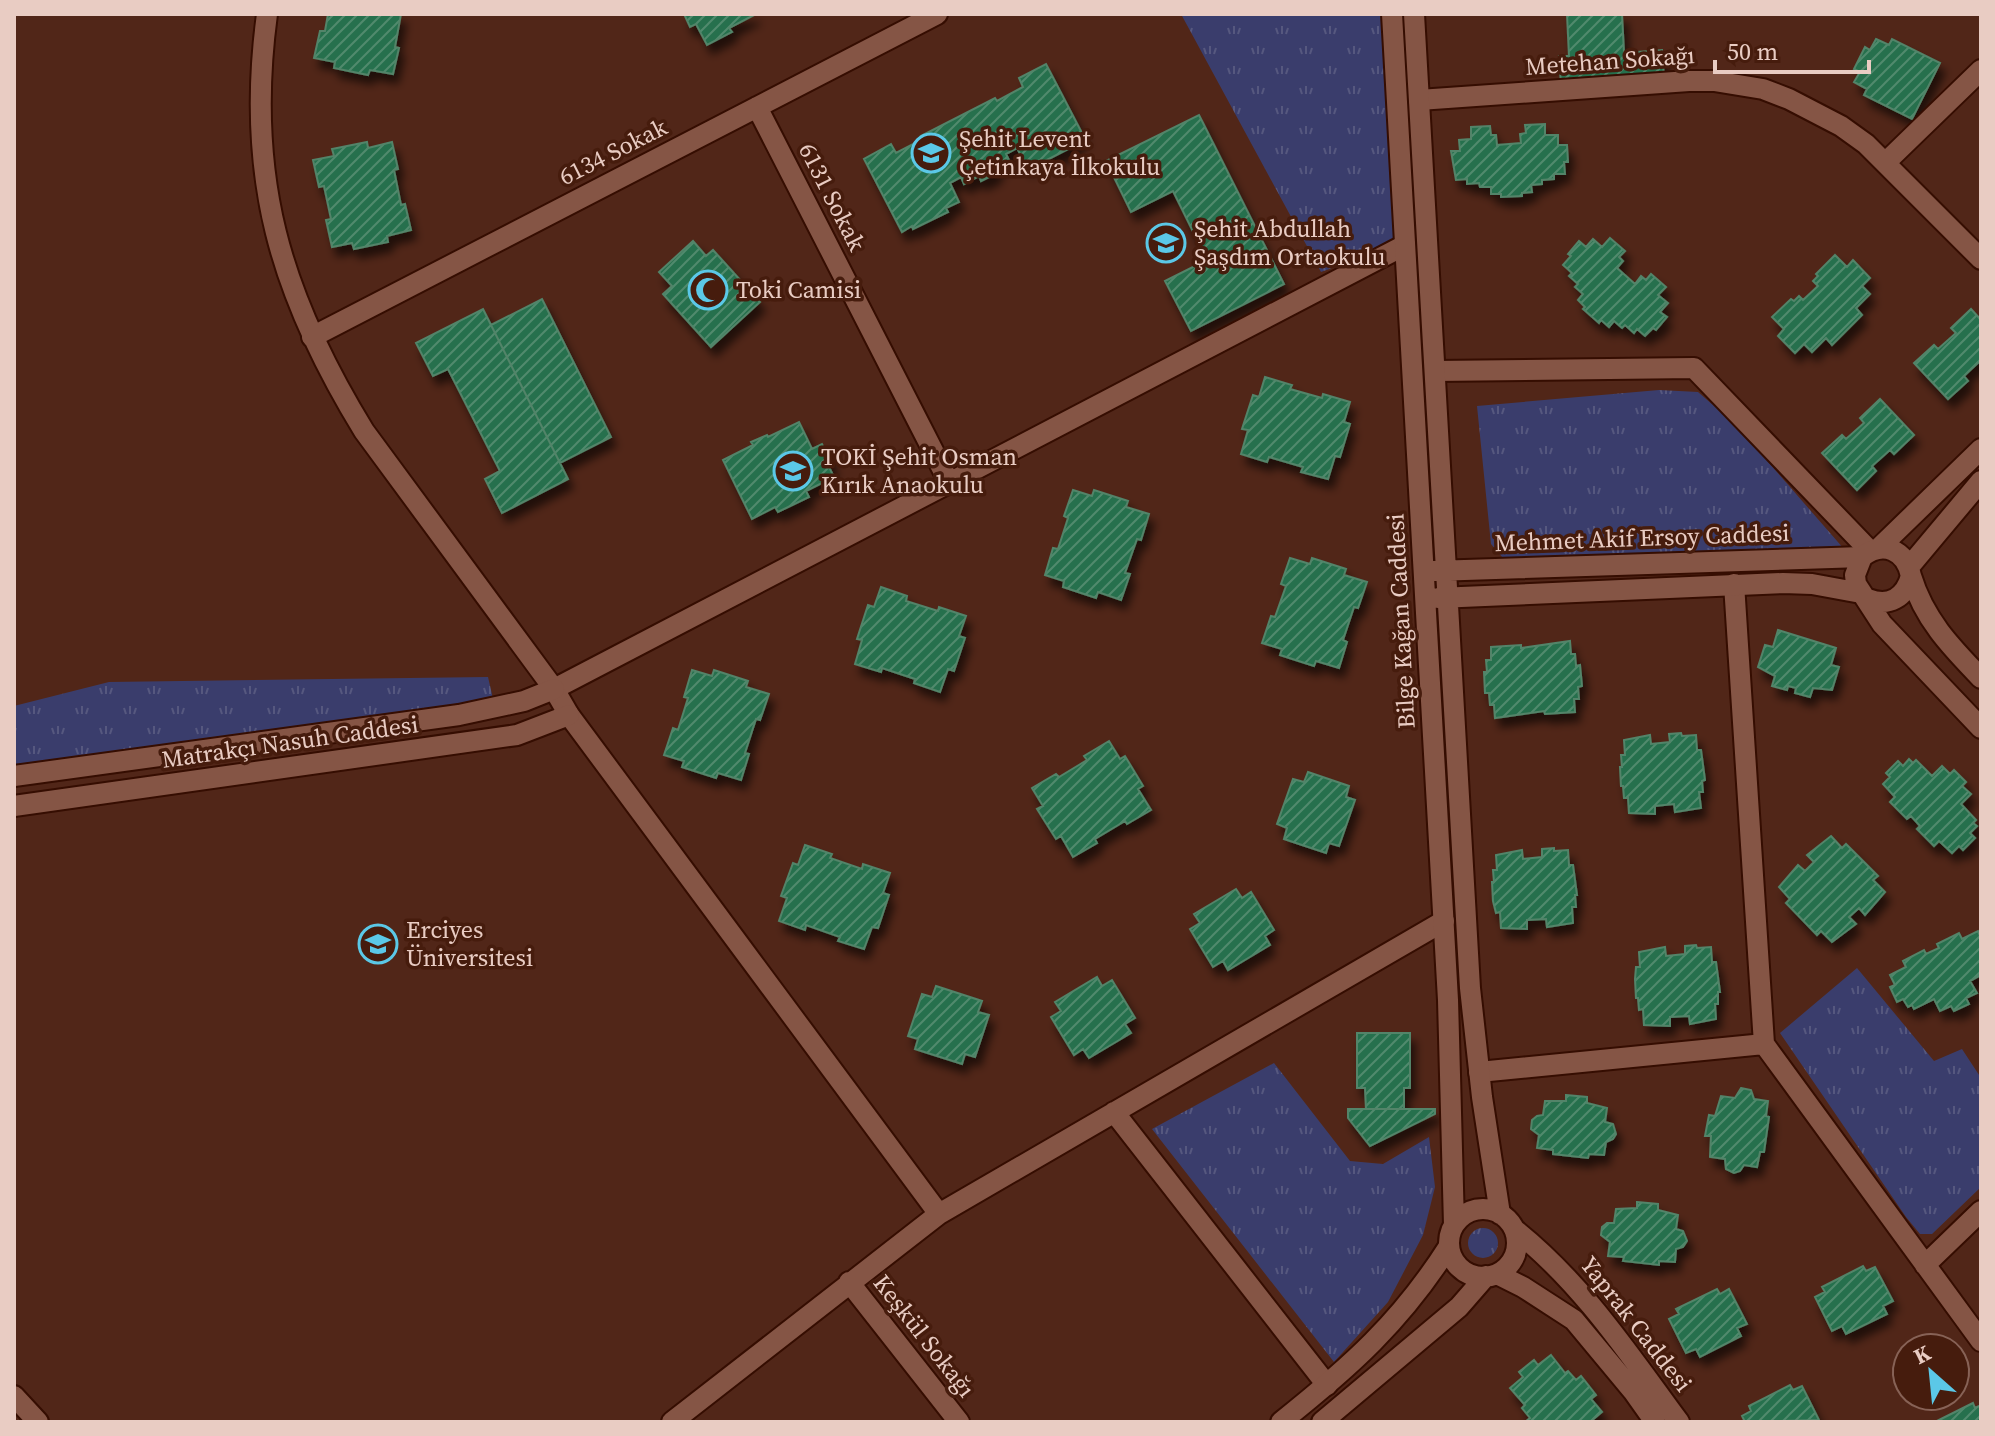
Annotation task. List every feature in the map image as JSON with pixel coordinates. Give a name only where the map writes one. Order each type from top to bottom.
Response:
[{"type":"street","points":[[267,14],[262,80],[265,180],[278,247],[312,337],[341,392],[364,431],[554,689],[569,715],[939,1214]]},
{"type":"street","name":"6134 Sokak","points":[[312,337],[937,14]]},
{"type":"street","name":"Bilge Kağan Caddesi","points":[[1392,14],[1444,921],[1454,1152],[1454,1225]]},
{"type":"street","name":"Bilge Kağan Caddesi","points":[[1414,14],[1470,988],[1479,1072],[1507,1221]]},
{"type":"street","points":[[1885,163],[1981,70]]},
{"type":"street","name":"Metehan Sokağı","points":[[1419,100],[1689,81],[1763,89],[1814,111],[1866,144],[1981,259]]},
{"type":"street","name":"6131 Sokak","points":[[757,107],[949,482]]},
{"type":"street","name":"Matrakçı Nasuh Caddesi","points":[[14,776],[459,715],[524,701],[554,689],[1405,245]]},
{"type":"street","points":[[1435,371],[1694,368],[1870,552],[1897,552],[1910,572],[1929,620],[1981,678]]},
{"type":"street","points":[[1981,449],[1870,552],[1855,575],[1882,624],[1981,728]]},
{"type":"street","points":[[1864,596],[1886,603],[1903,594],[1910,572],[1981,481]]},
{"type":"street","name":"Mehmet Akif Ersoy Caddesi","points":[[1424,571],[1870,552]]},
{"type":"street","points":[[1734,584],[1764,1044],[1981,1341]]},
{"type":"street","name":"Mehmet Akif Ersoy Caddesi","points":[[1426,599],[1734,584],[1812,584],[1864,596]]},
{"type":"street","name":"Matrakçı Nasuh Caddesi","points":[[14,806],[517,735],[569,715]]},
{"type":"street","points":[[672,1422],[939,1214],[1444,921]]},
{"type":"street","points":[[1479,1072],[1764,1044]]},
{"type":"street","points":[[1114,1112],[1327,1385]]},
{"type":"street","points":[[1281,1422],[1391,1326],[1449,1246],[1454,1225],[1470,1212],[1490,1210],[1507,1221],[1517,1239],[1512,1260],[1322,1422]]},
{"type":"street","points":[[1925,1265],[1981,1211]]},
{"type":"street","name":"Yaprak Caddesi","points":[[1507,1221],[1582,1292],[1679,1422]]},
{"type":"street","points":[[1449,1246],[1458,1265],[1466,1272],[1491,1275]]},
{"type":"street","name":"Yaprak Caddesi","points":[[1491,1275],[1531,1292],[1574,1320],[1655,1422]]},
{"type":"street","name":"Keşkül Sokağı","points":[[849,1282],[959,1422]]},
{"type":"street","points":[[14,1396],[38,1422]]},
{"type":"green space","points":[[1181,14],[1386,14],[1398,244],[1321,272]]},
{"type":"green space","points":[[1659,390],[1698,392],[1735,424],[1844,549],[1508,564],[1491,544],[1477,406]]},
{"type":"green space","points":[[488,677],[494,703],[14,770],[14,706],[109,682]]},
{"type":"green space","points":[[1857,968],[1934,1061],[1962,1049],[1981,1078],[1981,1187],[1932,1234],[1920,1234],[1906,1217],[1780,1033]]},
{"type":"green space","points":[[1274,1063],[1350,1161],[1383,1164],[1429,1137],[1435,1187],[1423,1235],[1388,1302],[1334,1362],[1152,1129]]},
{"type":"green space","points":[[1483,1228],[1494,1232],[1498,1243],[1494,1254],[1483,1258],[1472,1254],[1468,1243],[1472,1232]]},
{"type":"building","points":[[328,14],[401,14],[395,47],[399,48],[393,74],[370,70],[368,75],[334,68],[335,62],[314,58],[320,31],[325,31]]},
{"type":"building","points":[[684,14],[756,14],[729,28],[732,32],[707,45],[696,24],[690,27]]},
{"type":"building","points":[[1567,14],[1622,14],[1624,53],[1662,50],[1664,78],[1561,84],[1559,56],[1569,56]]},
{"type":"building","points":[[1876,39],[1889,45],[1892,39],[1940,63],[1912,119],[1864,95],[1867,89],[1854,82],[1860,72],[1854,69],[1865,47],[1870,50]]},
{"type":"building","points":[[1046,64],[1084,137],[1074,143],[1076,145],[1041,163],[1040,160],[1027,167],[1017,148],[1006,154],[1009,160],[994,168],[997,173],[981,181],[979,176],[964,184],[961,177],[950,183],[959,202],[946,208],[948,212],[902,232],[864,159],[891,144],[896,153],[923,139],[921,136],[995,98],[997,101],[1023,87],[1019,78]]},
{"type":"building","points":[[1199,115],[1284,284],[1191,331],[1165,281],[1207,260],[1173,191],[1131,212],[1106,161]]},
{"type":"building","points":[[1545,124],[1545,135],[1558,135],[1558,145],[1567,145],[1565,174],[1554,174],[1554,179],[1531,185],[1532,192],[1522,193],[1522,196],[1501,197],[1501,194],[1491,194],[1491,187],[1480,187],[1479,183],[1467,184],[1467,179],[1456,180],[1451,151],[1460,151],[1459,140],[1471,139],[1471,127],[1490,126],[1491,135],[1496,135],[1497,145],[1521,143],[1520,134],[1526,133],[1525,125]]},
{"type":"building","points":[[367,142],[368,148],[392,142],[401,205],[405,204],[411,230],[387,236],[388,242],[354,249],[352,243],[332,247],[326,220],[331,219],[324,186],[319,187],[313,160],[334,156],[332,149]]},
{"type":"building","points":[[1610,238],[1625,251],[1619,257],[1623,261],[1617,268],[1635,284],[1641,276],[1646,280],[1651,274],[1666,287],[1658,295],[1668,303],[1660,312],[1667,317],[1656,330],[1653,328],[1645,336],[1637,329],[1634,333],[1625,325],[1622,328],[1614,321],[1609,327],[1601,320],[1599,323],[1583,309],[1585,307],[1578,300],[1583,294],[1569,276],[1572,273],[1563,265],[1579,241],[1586,247],[1593,239],[1602,247]]},
{"type":"building","name":"Toki Camisi","points":[[693,241],[706,256],[713,250],[760,302],[711,347],[663,294],[672,286],[659,272]]},
{"type":"building","points":[[1835,255],[1847,267],[1853,260],[1870,278],[1862,286],[1870,294],[1856,308],[1862,315],[1832,345],[1826,338],[1812,352],[1804,344],[1795,353],[1778,336],[1784,329],[1772,317],[1791,299],[1794,301],[1799,296],[1803,300],[1818,286],[1813,281],[1818,276],[1816,274]]},
{"type":"building","points":[[542,299],[611,437],[560,463],[491,325]]},
{"type":"building","points":[[483,309],[568,479],[502,513],[485,479],[500,471],[448,369],[433,376],[416,343]]},
{"type":"building","points":[[1971,309],[1981,320],[1981,360],[1964,376],[1968,381],[1948,399],[1914,363],[1934,345],[1938,349],[1956,333],[1951,328]]},
{"type":"building","points":[[1265,377],[1292,385],[1290,389],[1350,402],[1344,422],[1350,424],[1340,457],[1335,456],[1328,479],[1301,472],[1303,467],[1269,457],[1267,462],[1241,454],[1248,430],[1242,429],[1253,395],[1259,397]]},
{"type":"building","points":[[1880,399],[1914,435],[1894,454],[1890,450],[1872,466],[1876,471],[1857,490],[1822,453],[1842,435],[1846,439],[1864,423],[1860,418]]},
{"type":"building","points":[[799,422],[812,449],[822,444],[832,463],[828,465],[834,477],[806,491],[809,497],[778,512],[775,507],[752,519],[723,460],[753,445],[751,442]]},
{"type":"building","points":[[1073,490],[1092,496],[1094,490],[1128,501],[1126,507],[1149,514],[1125,573],[1130,574],[1121,600],[1098,592],[1096,598],[1063,587],[1064,581],[1045,575],[1053,548],[1058,549]]},
{"type":"building","points":[[1290,558],[1310,564],[1312,558],[1346,569],[1344,575],[1367,582],[1358,608],[1354,607],[1343,640],[1347,642],[1339,668],[1316,661],[1314,666],[1280,655],[1282,649],[1262,643],[1286,586],[1281,584]]},
{"type":"building","points":[[881,587],[907,596],[906,601],[966,616],[959,636],[965,638],[954,671],[948,669],[940,692],[914,683],[915,679],[882,668],[881,672],[855,664],[862,640],[857,639],[868,605],[874,607]]},
{"type":"building","points":[[1778,630],[1836,648],[1831,665],[1839,667],[1832,690],[1813,688],[1810,697],[1795,693],[1796,688],[1788,686],[1787,690],[1772,686],[1775,676],[1758,667],[1765,645],[1773,647]]},
{"type":"building","points":[[1570,641],[1576,666],[1580,665],[1582,686],[1578,687],[1579,699],[1574,699],[1575,712],[1545,714],[1544,711],[1495,718],[1494,705],[1490,705],[1489,693],[1485,693],[1484,672],[1487,672],[1486,660],[1491,660],[1491,647],[1521,645],[1521,648]]},
{"type":"building","points":[[692,670],[712,676],[714,670],[748,681],[746,687],[769,694],[760,720],[756,719],[745,753],[749,754],[741,780],[718,773],[716,778],[682,767],[684,761],[664,755],[673,728],[678,730],[688,698],[684,697]]},
{"type":"building","points":[[1681,733],[1682,736],[1696,735],[1697,750],[1701,750],[1705,780],[1702,781],[1703,792],[1699,792],[1701,808],[1675,812],[1674,804],[1655,806],[1655,814],[1629,813],[1628,798],[1624,798],[1621,786],[1624,740],[1650,735],[1651,744],[1670,742],[1669,734]]},
{"type":"building","points":[[1109,741],[1120,759],[1125,756],[1143,786],[1138,789],[1151,810],[1095,839],[1097,843],[1073,857],[1061,836],[1056,839],[1037,809],[1043,806],[1032,788],[1056,774],[1059,777],[1087,760],[1084,756]]},
{"type":"building","points":[[1909,759],[1913,763],[1916,760],[1932,776],[1942,766],[1950,774],[1954,770],[1966,782],[1962,786],[1971,794],[1961,804],[1976,820],[1973,823],[1977,826],[1970,833],[1975,838],[1963,850],[1959,846],[1952,853],[1939,841],[1934,846],[1917,829],[1920,826],[1911,816],[1907,819],[1890,802],[1895,797],[1883,784],[1890,777],[1886,773],[1898,761],[1903,766]]},
{"type":"building","points":[[1308,772],[1349,786],[1346,797],[1355,800],[1339,846],[1329,843],[1326,853],[1284,839],[1287,828],[1277,824],[1293,779],[1304,782]]},
{"type":"building","points":[[1831,836],[1842,848],[1846,844],[1878,876],[1873,880],[1885,892],[1865,915],[1859,908],[1849,917],[1856,924],[1832,942],[1821,931],[1817,935],[1786,903],[1790,899],[1779,887],[1798,865],[1805,871],[1814,862],[1807,855]]},
{"type":"building","points":[[805,845],[862,869],[863,864],[890,873],[883,893],[889,895],[878,928],[872,927],[864,949],[838,941],[840,937],[806,925],[805,930],[779,921],[787,898],[781,896],[793,863],[798,865]]},
{"type":"building","points":[[1554,848],[1554,851],[1568,850],[1569,865],[1573,865],[1577,895],[1576,907],[1572,907],[1573,923],[1547,927],[1546,919],[1527,920],[1527,929],[1501,928],[1500,912],[1496,913],[1493,901],[1496,855],[1522,850],[1523,859],[1542,857],[1542,849]]},
{"type":"building","points":[[1236,889],[1242,898],[1251,892],[1274,930],[1265,936],[1270,945],[1228,970],[1223,961],[1213,967],[1190,929],[1200,923],[1194,914]]},
{"type":"building","points":[[1978,931],[1981,938],[1981,975],[1970,981],[1977,993],[1966,998],[1969,1004],[1954,1011],[1951,1006],[1940,1011],[1934,999],[1914,1009],[1912,1005],[1908,1007],[1903,999],[1897,1002],[1890,987],[1895,985],[1890,975],[1906,967],[1903,961],[1924,950],[1926,954],[1939,948],[1937,944],[1959,933],[1962,939]]},
{"type":"building","points":[[1696,945],[1697,948],[1711,947],[1712,962],[1716,962],[1720,992],[1718,1004],[1715,1004],[1716,1019],[1690,1024],[1689,1016],[1670,1017],[1670,1026],[1644,1025],[1643,1009],[1639,1010],[1636,998],[1639,952],[1665,947],[1666,956],[1685,954],[1685,946]]},
{"type":"building","points":[[1097,977],[1102,986],[1112,980],[1135,1018],[1125,1024],[1131,1033],[1089,1058],[1083,1049],[1074,1055],[1051,1017],[1061,1011],[1055,1002]]},
{"type":"building","points":[[936,986],[982,1001],[978,1012],[989,1015],[975,1057],[965,1054],[962,1064],[915,1049],[918,1039],[908,1036],[922,994],[932,997]]},
{"type":"building","points":[[1357,1033],[1410,1033],[1410,1088],[1404,1088],[1404,1109],[1366,1109],[1365,1088],[1357,1088]]},
{"type":"building","points":[[1741,1088],[1751,1090],[1754,1099],[1768,1101],[1766,1116],[1769,1117],[1764,1152],[1760,1152],[1757,1167],[1744,1165],[1734,1173],[1726,1169],[1725,1159],[1710,1157],[1711,1136],[1705,1136],[1709,1115],[1715,1116],[1721,1096],[1735,1098]]},
{"type":"building","points":[[1566,1095],[1587,1097],[1587,1103],[1607,1108],[1605,1122],[1613,1124],[1616,1134],[1606,1142],[1604,1155],[1589,1154],[1588,1158],[1553,1154],[1553,1150],[1537,1148],[1539,1135],[1531,1129],[1532,1120],[1543,1115],[1545,1101],[1566,1101]]},
{"type":"building","points":[[1348,1109],[1435,1109],[1435,1114],[1370,1146],[1348,1118]]},
{"type":"building","points":[[1637,1202],[1658,1204],[1658,1210],[1678,1215],[1676,1229],[1683,1231],[1687,1241],[1683,1247],[1676,1249],[1675,1262],[1659,1261],[1659,1265],[1608,1256],[1610,1242],[1601,1235],[1602,1227],[1614,1223],[1616,1209],[1637,1208]]},
{"type":"building","points":[[1863,1266],[1866,1271],[1875,1267],[1893,1301],[1883,1306],[1887,1314],[1846,1334],[1842,1326],[1832,1331],[1815,1297],[1825,1292],[1822,1287]]},
{"type":"building","points":[[1717,1289],[1720,1294],[1729,1289],[1747,1324],[1737,1328],[1741,1336],[1700,1357],[1696,1349],[1686,1353],[1669,1319],[1679,1314],[1676,1309]]},
{"type":"building","points":[[1551,1355],[1565,1373],[1568,1371],[1576,1380],[1581,1376],[1596,1395],[1591,1399],[1602,1412],[1590,1422],[1525,1422],[1530,1418],[1522,1408],[1525,1405],[1510,1388],[1523,1377],[1519,1372],[1534,1360],[1538,1365]]},
{"type":"building","points":[[1790,1385],[1793,1390],[1802,1386],[1819,1420],[1745,1422],[1742,1416],[1751,1411],[1749,1406]]},
{"type":"building","points":[[1971,1404],[1975,1408],[1981,1405],[1981,1422],[1935,1422],[1955,1412],[1971,1412]]},
{"type":"place","name":"Şehit Levent Çetinkaya İlkokulu","points":[[931,153]]},
{"type":"place","name":"Şehit Abdullah Şaşdım Ortaokulu","points":[[1166,243]]},
{"type":"place","name":"Toki Camisi","points":[[708,290]]},
{"type":"place","name":"TOKİ Şehit Osman Kırık Anaokulu","points":[[793,471]]},
{"type":"place","name":"Erciyes Üniversitesi","points":[[378,944]]}]
